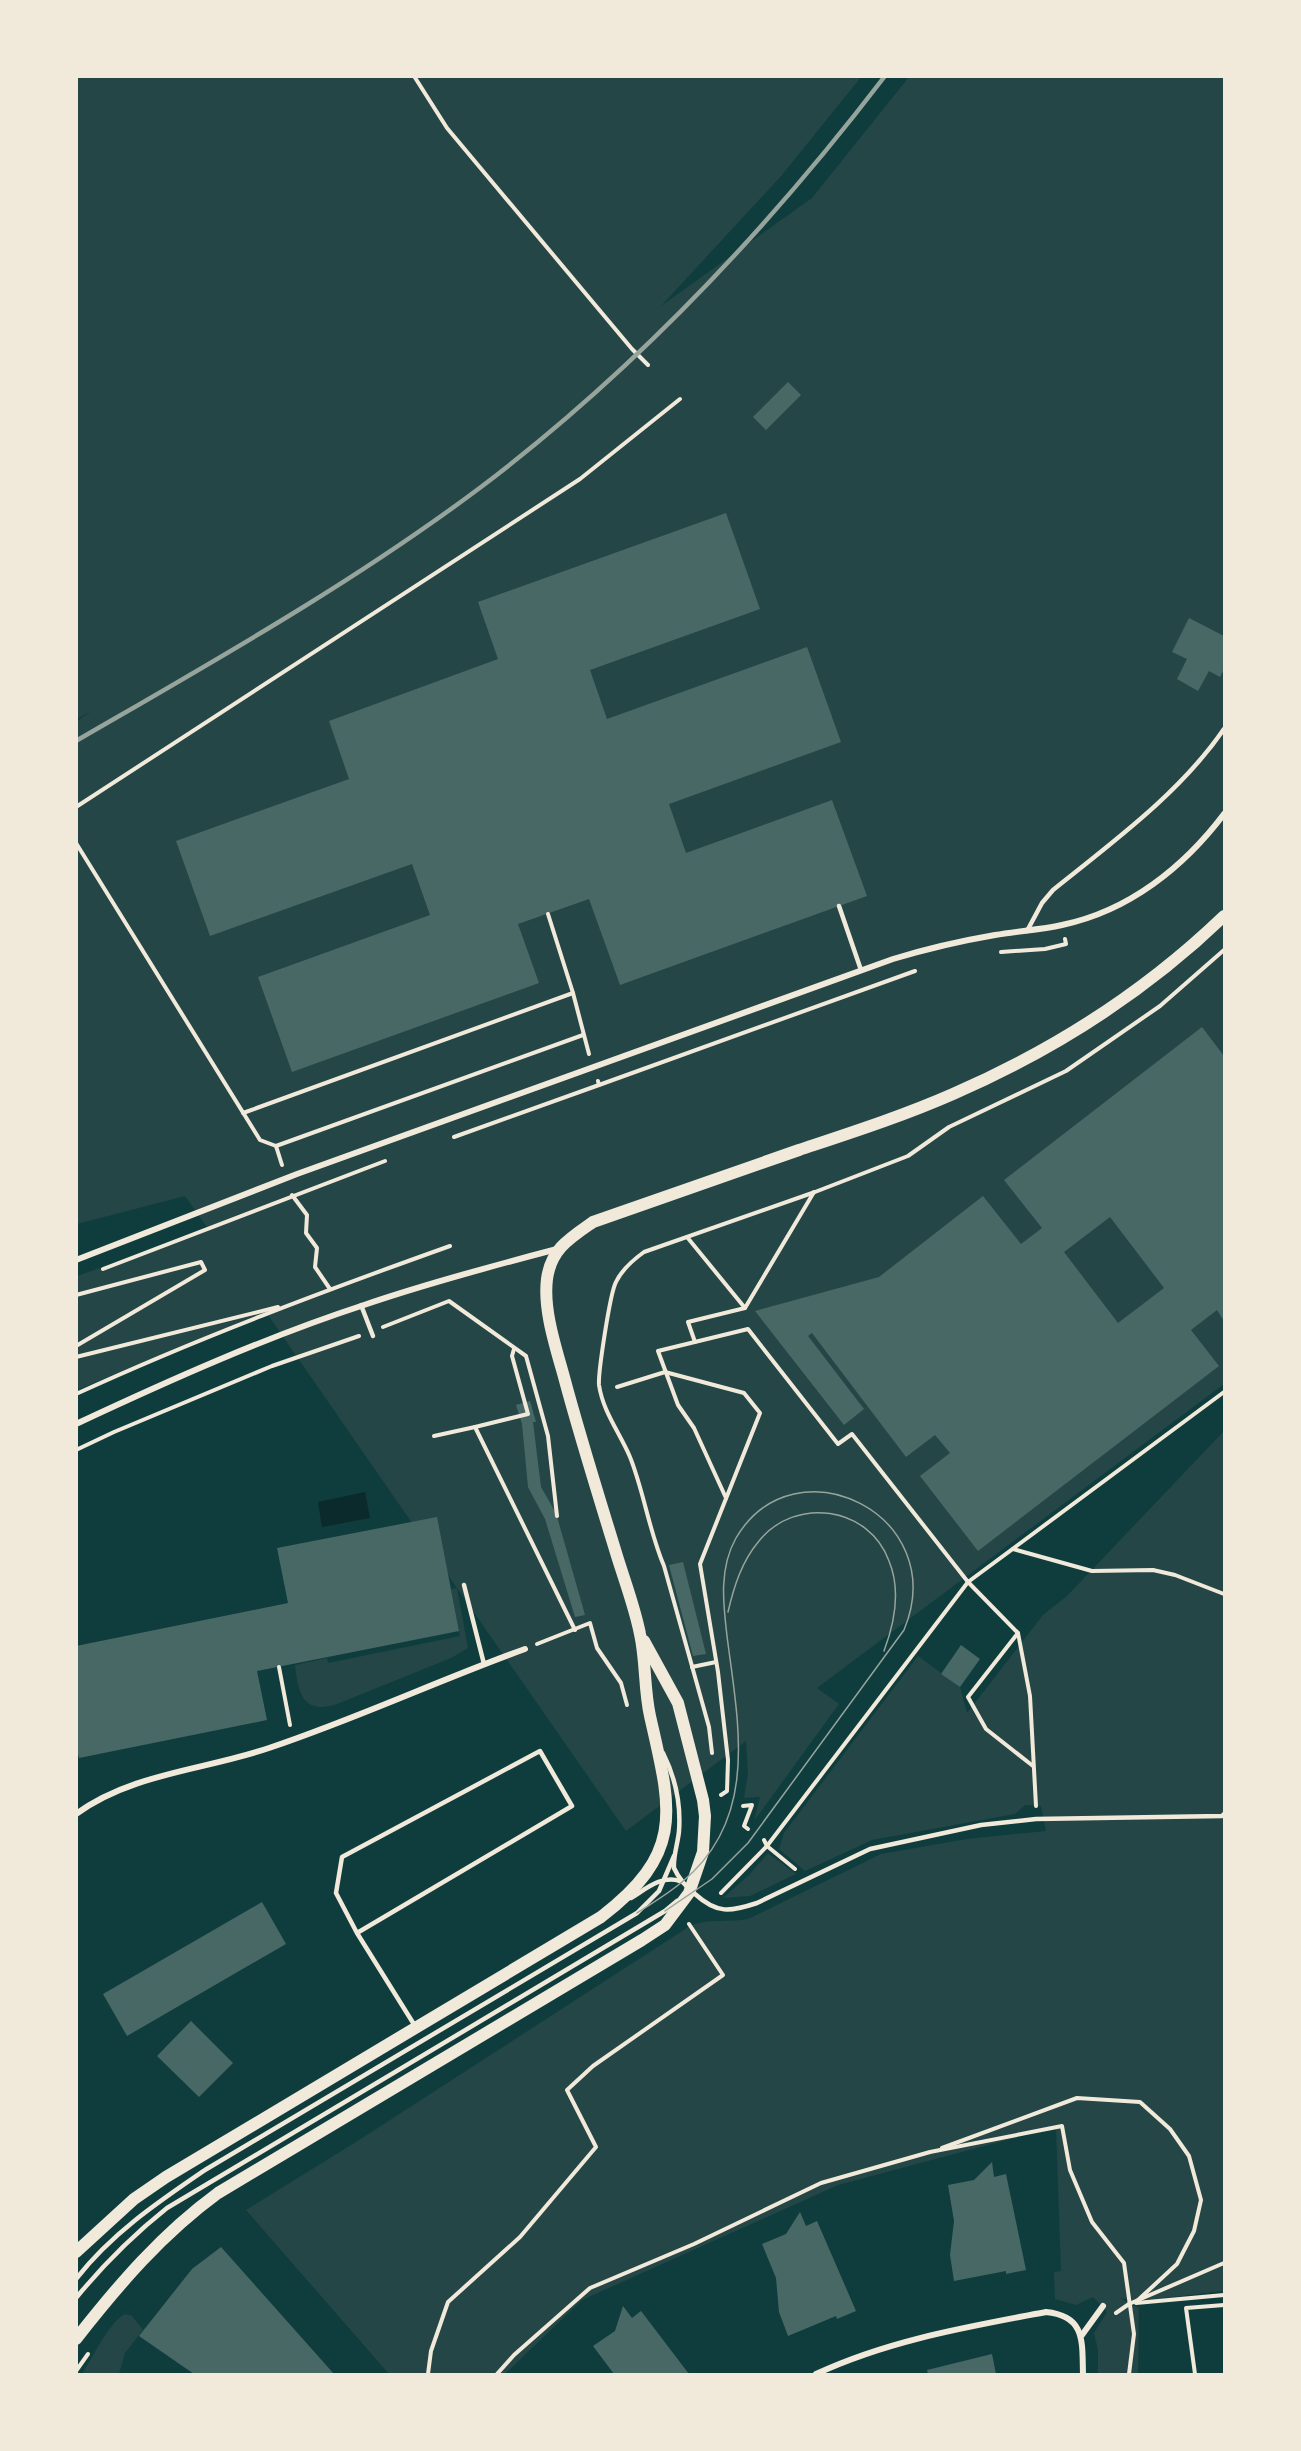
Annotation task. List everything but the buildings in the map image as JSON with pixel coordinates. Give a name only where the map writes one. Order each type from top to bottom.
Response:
[{"type":"main road","points":[[76,2252],[134,2199],[166,2177],[601,1917],[620,1901],[652,1864],[664,1839],[667,1812],[657,1739],[649,1714],[640,1635],[549,1319],[547,1280],[557,1249],[593,1222],[860,1130],[952,1094],[1000,1071],[1048,1047],[1106,1010],[1190,947],[1224,916]]},
{"type":"main road","points":[[76,2339],[120,2283],[157,2243],[218,2193],[665,1925],[689,1885],[704,1845],[703,1800],[678,1703],[640,1635]]},
{"type":"street","points":[[76,1260],[287,1178],[861,970],[933,947],[1062,926],[1098,915],[1142,893],[1176,866],[1212,831],[1224,814]]},
{"type":"street","points":[[76,1424],[242,1351],[361,1305],[437,1281],[557,1249]]},
{"type":"street","points":[[76,1814],[96,1800],[123,1787],[292,1740],[525,1648]]},
{"type":"street","points":[[1082,2335],[1103,2306]]},
{"type":"street","points":[[816,2374],[857,2356],[934,2334],[1046,2312],[1062,2313],[1074,2323],[1082,2335],[1083,2374]]},
{"type":"lane","points":[[1027,931],[1042,903],[1053,890],[1155,805],[1204,759],[1224,729]]},
{"type":"lane","points":[[839,906],[861,970]]},
{"type":"lane","points":[[361,1305],[372,1334]]},
{"type":"lane","points":[[464,1585],[484,1664]]},
{"type":"lane","points":[[657,1739],[672,1771],[678,1797],[679,1832],[674,1868],[706,1904],[716,1909],[740,1909],[870,1849],[981,1825],[1036,1819],[1117,1816],[1186,1819],[1224,1814]]},
{"type":"lane","points":[[357,1934],[572,1806],[540,1751],[342,1857],[336,1893],[357,1934],[416,2029]]},
{"type":"lane","points":[[76,2279],[91,2260],[123,2229],[155,2203],[205,2170],[637,1913],[654,1898],[674,1856]]},
{"type":"lane","points":[[601,1917],[663,1880],[677,1880],[689,1885]]},
{"type":"lane","points":[[76,2298],[135,2233],[168,2208],[665,1911],[689,1885]]},
{"type":"path","points":[[414,76],[447,128],[632,349],[648,365]]},
{"type":"path","points":[[76,807],[580,479],[680,399]]},
{"type":"path","points":[[76,843],[260,1140],[276,1146],[584,1035]]},
{"type":"path","points":[[991,954],[1045,949],[1066,944]]},
{"type":"path","points":[[711,1742],[693,1667],[630,1457],[609,1418],[599,1384],[613,1288],[629,1264],[644,1252],[815,1192],[908,1156],[950,1127],[1066,1071],[1160,1006],[1224,950]]},
{"type":"path","points":[[599,1085],[922,969]]},
{"type":"path","points":[[243,1113],[573,993]]},
{"type":"path","points":[[276,1146],[293,1196],[306,1215],[306,1233],[317,1248],[315,1266],[330,1289]]},
{"type":"path","points":[[695,1342],[688,1322],[745,1308],[815,1192]]},
{"type":"path","points":[[687,1237],[745,1308]]},
{"type":"path","points":[[76,1394],[293,1303],[450,1246]]},
{"type":"path","points":[[76,1295],[201,1262],[205,1270],[76,1346]]},
{"type":"path","points":[[76,1450],[272,1366],[372,1334],[449,1301],[526,1356],[548,1436],[557,1516]]},
{"type":"path","points":[[76,1357],[293,1303]]},
{"type":"path","points":[[726,1498],[694,1428],[678,1405],[658,1351],[748,1329],[838,1444],[852,1434],[968,1582],[1018,1633],[1030,1696],[1036,1819]]},
{"type":"path","points":[[434,1436],[528,1414],[512,1356],[514,1349]]},
{"type":"path","points":[[617,1388],[665,1372],[744,1392],[760,1413],[700,1564],[716,1662],[728,1760],[727,1791],[720,1796]]},
{"type":"path","points":[[706,1904],[728,1888],[767,1846],[968,1582],[1224,1392]]},
{"type":"path","points":[[475,1427],[575,1630]]},
{"type":"path","points":[[1013,1549],[1092,1570],[1153,1570],[1175,1575],[1224,1594]]},
{"type":"path","points":[[525,1648],[590,1623],[597,1648],[621,1683],[630,1715]]},
{"type":"path","points":[[1018,1633],[968,1697],[986,1729],[1034,1767]]},
{"type":"path","points":[[693,1667],[716,1662]]},
{"type":"path","points":[[279,1667],[292,1740]]},
{"type":"path","points":[[743,1806],[752,1805],[744,1826],[748,1829]]},
{"type":"path","points":[[764,1840],[767,1846],[807,1879]]},
{"type":"path","points":[[428,2374],[431,2351],[448,2302],[520,2237],[596,2147],[567,2090],[593,2066],[723,1975],[690,1926]]},
{"type":"path","points":[[497,2374],[514,2355],[590,2288],[694,2244],[821,2183],[930,2152],[1077,2098],[1140,2102],[1170,2129],[1190,2156],[1201,2200],[1194,2231],[1177,2264],[1137,2301]]},
{"type":"path","points":[[930,2152],[1062,2126],[1070,2170],[1092,2222],[1124,2263],[1134,2334],[1130,2374]]},
{"type":"path","points":[[1129,2304],[1224,2263]]},
{"type":"path","points":[[1129,2304],[1224,2295]]},
{"type":"path","points":[[1195,2374],[1186,2308],[1224,2305]]},
{"type":"shaded area","points":[[76,77],[861,77],[782,175],[661,306],[812,198],[909,77],[1224,77],[1224,1384],[817,1688],[839,1704],[754,1821],[760,1797],[744,1798],[748,1774],[746,1741],[626,1831],[266,1312],[77,1390],[77,1276],[209,1230],[185,1196],[77,1224],[76,722],[91,711],[77,719]]},
{"type":"shaded area","points":[[1224,1431],[1224,2291],[1137,2301],[1120,2298],[1139,2308],[1138,2374],[1098,2374],[1098,2350],[1094,2333],[1107,2312],[1093,2297],[1076,2305],[1055,2299],[1054,2272],[1061,2271],[1056,2127],[838,2185],[582,2300],[505,2374],[389,2374],[246,2210],[356,2142],[690,1926],[704,1922],[748,1919],[881,1854],[967,1839],[1046,1831],[1041,1806],[1025,1805],[1015,1814],[872,1840],[805,1871],[779,1849],[784,1833],[918,1656],[960,1687],[967,1713],[1043,1615],[1067,1596]]},
{"type":"shaded area","points":[[365,1492],[370,1518],[322,1527],[318,1502]]},
{"type":"shaded area","points":[[457,1588],[468,1648],[451,1658],[337,1704],[326,1707],[317,1706],[304,1699],[298,1684],[295,1665],[327,1658],[328,1663],[460,1636],[451,1589]]},
{"type":"shaded area","points":[[768,1853],[796,1874],[750,1896],[723,1898],[749,1875]]},
{"type":"shaded area","points":[[125,2314],[132,2316],[143,2330],[125,2353],[119,2374],[82,2374],[107,2333]]},
{"type":"tram line","points":[[637,1913],[677,1886],[707,1857],[723,1829],[733,1799],[738,1768],[738,1735],[724,1586],[727,1561],[736,1538],[762,1509],[794,1494],[828,1493],[860,1503],[887,1524],[906,1553],[913,1589],[904,1630],[748,1843],[712,1879],[665,1911]]},
{"type":"tram line","points":[[728,1612],[739,1574],[759,1541],[774,1527],[792,1517],[811,1513],[830,1514],[849,1519],[865,1528],[879,1543],[889,1561],[896,1595],[894,1617],[884,1651]]},
{"type":"railway","points":[[76,741],[231,651],[383,556],[481,487],[537,442],[645,346],[746,243],[840,133],[885,76]]}]
